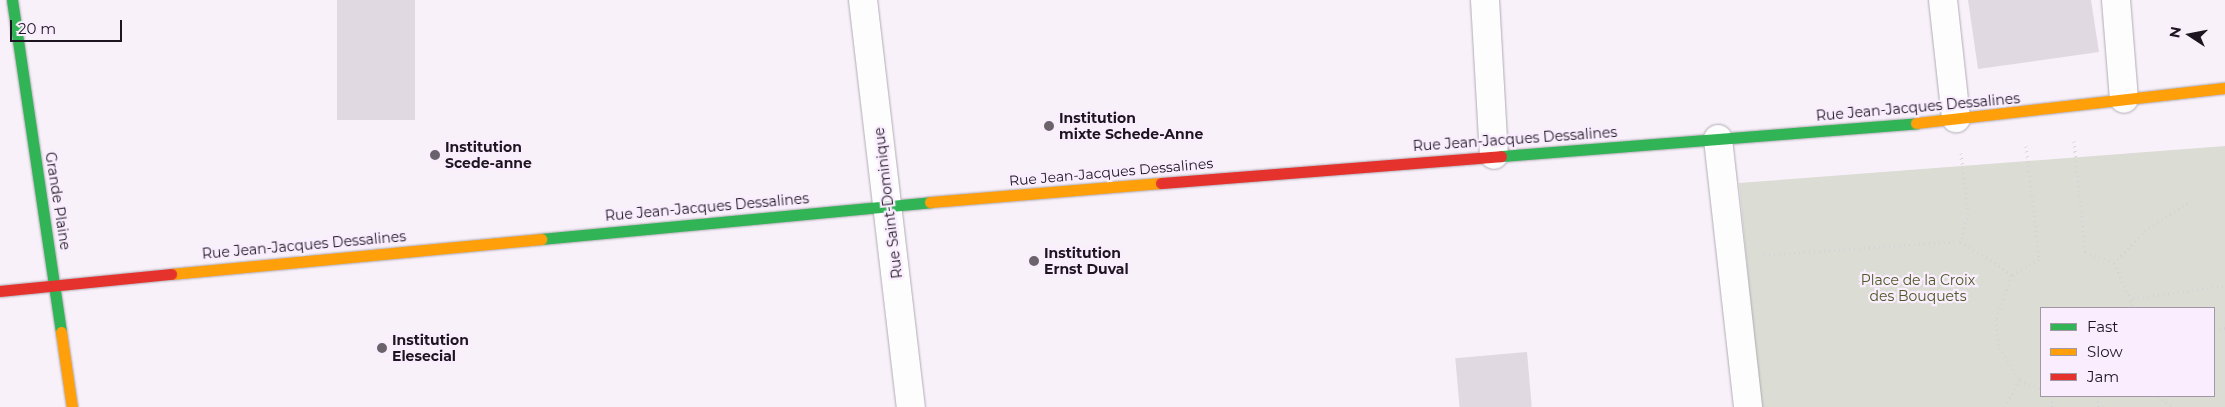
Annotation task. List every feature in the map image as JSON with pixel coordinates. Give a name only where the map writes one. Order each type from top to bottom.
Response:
[{"type":"street","name":"Grande Plaine","points":[[12,0],[56,284],[72,407]]},
{"type":"street","name":"Rue Saint-Dominique","points":[[863,0],[889,205],[911,407]]},
{"type":"street","points":[[1485,0],[1494,156]]},
{"type":"street","points":[[1943,0],[1956,118]]},
{"type":"street","points":[[2116,0],[2124,100]]},
{"type":"street","name":"Rue Jean-Jacques Dessalines","points":[[0,291],[56,284],[889,205],[2024,114],[2070,106],[2225,88]]},
{"type":"street","points":[[1718,139],[1748,407]]},
{"type":"path","points":[[2070,106],[2085,252],[2114,263],[2132,298],[2134,307]]},
{"type":"path","points":[[2024,114],[2039,259],[2012,275],[1996,319],[1999,348],[2020,380],[2040,389]]},
{"type":"path","points":[[1956,118],[1968,213],[1962,242]]},
{"type":"path","points":[[2114,263],[2145,231],[2191,200]]},
{"type":"path","points":[[1732,257],[1962,242],[2012,275]]},
{"type":"path","points":[[2132,298],[2225,286]]},
{"type":"path","points":[[2005,407],[2020,380]]},
{"type":"path","points":[[2159,397],[2174,407]]},
{"type":"green space","name":"Place de la Croix des Bouquets","points":[[2225,146],[2225,407],[1761,407],[1739,183]]},
{"type":"building","points":[[337,0],[415,0],[415,120],[337,120]]},
{"type":"building","points":[[1968,0],[2091,0],[2099,52],[1978,69]]},
{"type":"building","points":[[1527,352],[1532,407],[1460,407],[1455,358]]},
{"type":"traffic: fast","points":[[12,0],[61,332]]},
{"type":"traffic: fast","points":[[1501,156],[1916,123]]},
{"type":"traffic: fast","points":[[541,239],[930,202]]},
{"type":"traffic: slow","points":[[1916,123],[2225,88]]},
{"type":"traffic: slow","points":[[930,202],[1161,183]]},
{"type":"traffic: slow","points":[[171,274],[541,239]]},
{"type":"traffic: slow","points":[[61,332],[72,407]]},
{"type":"traffic: jam","points":[[1161,183],[1501,156]]},
{"type":"traffic: jam","points":[[0,291],[171,274]]},
{"type":"place","name":"Institution mixte Schede-Anne","points":[[1049,126]]},
{"type":"place","name":"Institution Scede-anne","points":[[435,155]]},
{"type":"place","name":"Institution Ernst Duval","points":[[1034,261]]},
{"type":"place","name":"Institution Elesecial","points":[[382,348]]}]
